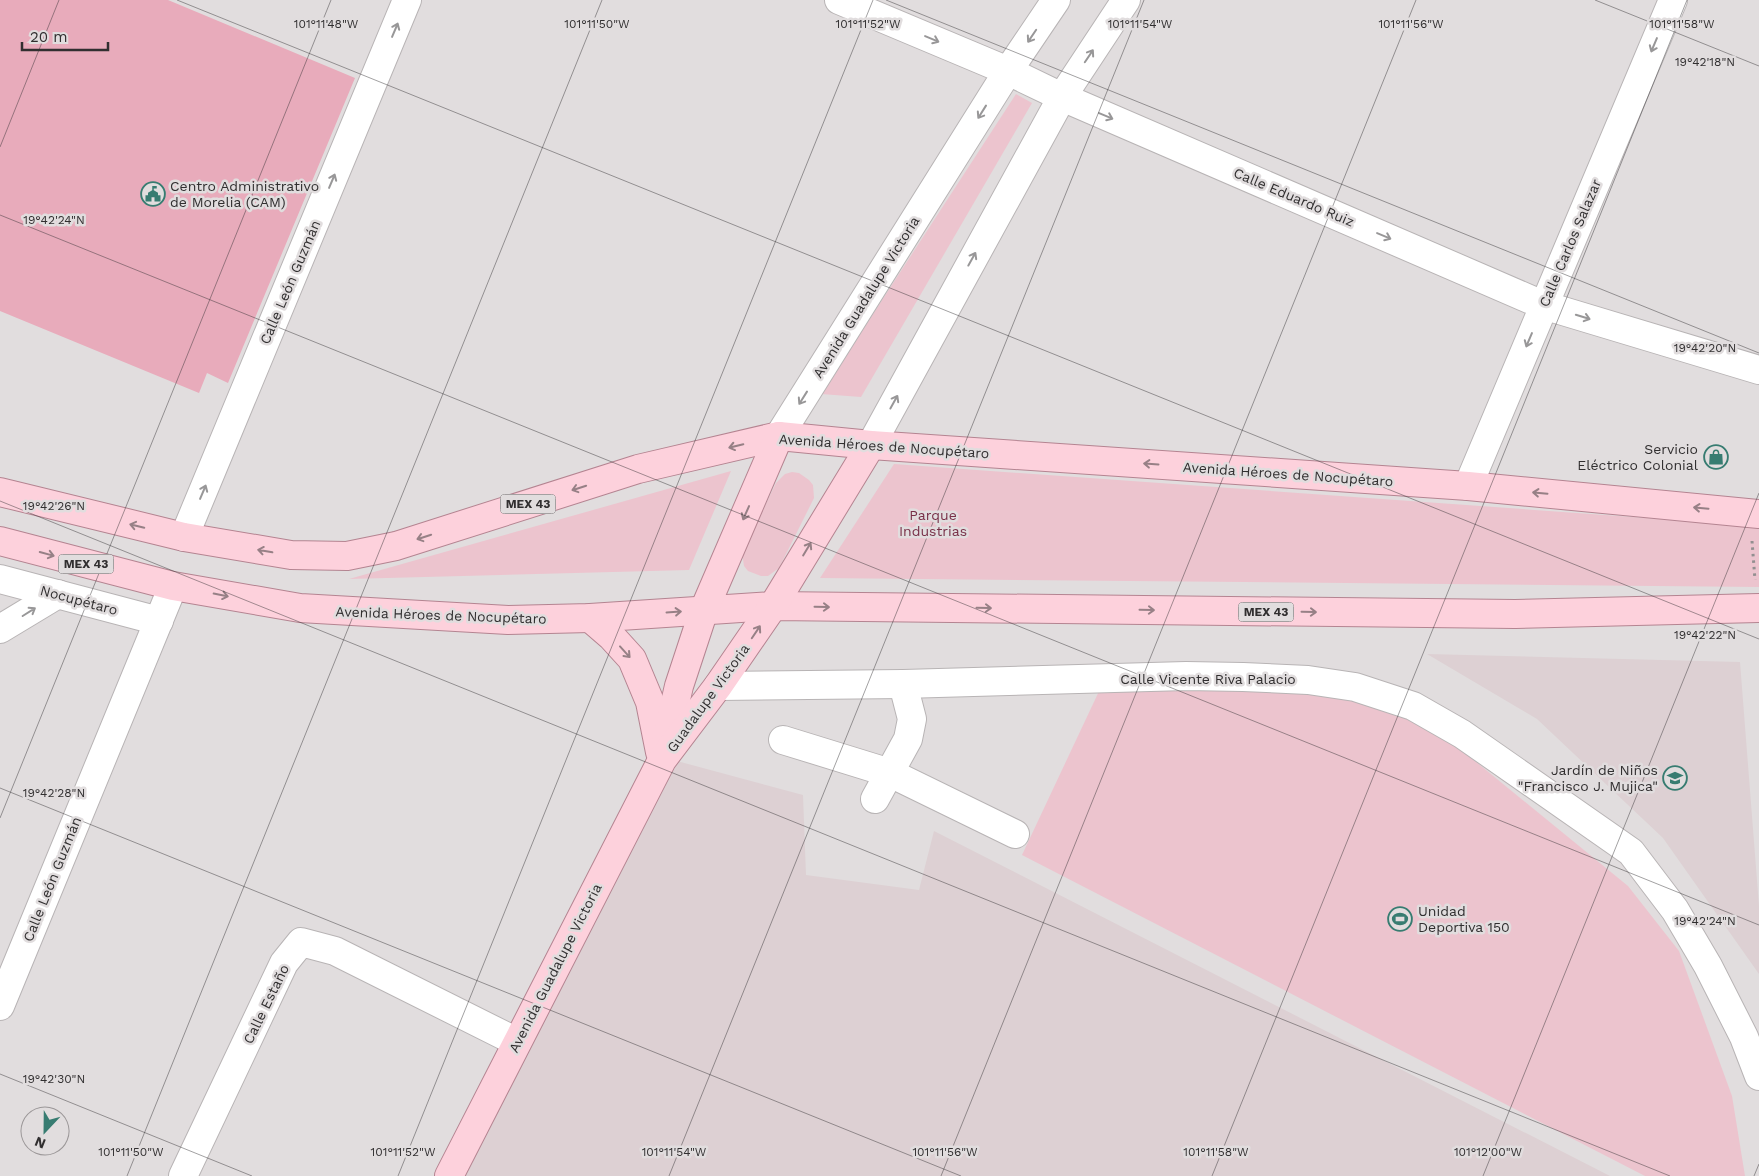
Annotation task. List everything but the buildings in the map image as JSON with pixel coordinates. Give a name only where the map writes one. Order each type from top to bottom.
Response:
[{"type":"main road","name":"Avenida Héroes de Nocupétaro","points":[[0,492],[184,537],[292,555],[347,556],[396,546],[638,469],[779,436],[871,445],[1468,486],[1756,511]]},
{"type":"main road","name":"Avenida Guadalupe Victoria","points":[[704,610],[779,436]]},
{"type":"main road","points":[[773,606],[871,445]]},
{"type":"main road","name":"Avenida Héroes de Nocupétaro","points":[[0,541],[173,586],[300,608],[508,620],[590,618],[773,606],[1515,614],[1758,608]]},
{"type":"main road","name":"Guadalupe Victoria","points":[[662,760],[718,686],[773,606]]},
{"type":"main road","name":"Guadalupe Victoria","points":[[662,760],[679,686],[704,610]]},
{"type":"main road","points":[[590,618],[612,637],[632,659],[650,702],[662,760]]},
{"type":"main road","name":"Avenida Guadalupe Victoria","points":[[449,1176],[662,760]]},
{"type":"street","name":"Calle León Guzmán","points":[[184,537],[407,0]]},
{"type":"street","name":"Calle Eduardo Ruiz","points":[[839,0],[1008,71],[1062,97],[1544,305],[1759,370]]},
{"type":"street","name":"Avenida Guadalupe Victoria","points":[[779,436],[1008,71],[1056,0]]},
{"type":"street","points":[[871,445],[1062,97],[1126,0]]},
{"type":"street","name":"Calle Carlos Salazar","points":[[1468,486],[1673,0]]},
{"type":"street","name":"Nocupétaro","points":[[0,578],[159,621]]},
{"type":"street","name":"Calle León Guzmán","points":[[0,1006],[173,586]]},
{"type":"street","points":[[0,629],[58,594]]},
{"type":"street","name":"Calle Vicente Riva Palacio","points":[[718,686],[903,684],[1186,676],[1243,677],[1308,680],[1355,687],[1413,706],[1462,734],[1631,852],[1675,910],[1708,966],[1744,1037],[1759,1076]]},
{"type":"street","points":[[875,799],[908,739],[912,719],[903,684]]},
{"type":"street","points":[[783,740],[890,773],[1015,834]]},
{"type":"street","name":"Calle Estaño","points":[[184,1176],[284,963],[301,942],[335,951],[517,1042]]},
{"type":"path","points":[[1756,511],[1758,608]]},
{"type":"shaded area","name":"Jardín de Niños \"Francisco J. Mujica\"","points":[[1427,654],[1740,662],[1759,906],[1759,974],[1663,838],[1537,719]]},
{"type":"shaded area","points":[[677,761],[803,795],[806,875],[919,890],[934,831],[1610,1176],[459,1176]]},
{"type":"green space","points":[[1016,94],[1032,103],[861,397],[821,394]]},
{"type":"green space","name":"Parque Industrias","points":[[894,464],[1759,526],[1759,587],[820,578]]},
{"type":"green space","points":[[731,471],[689,570],[349,579]]},
{"type":"green space","points":[[799,473],[809,480],[813,485],[814,498],[779,568],[768,576],[761,576],[748,571],[744,566],[742,553],[776,483],[785,474]]},
{"type":"green space","name":"Unidad Deportiva 150","points":[[1101,687],[1350,694],[1437,730],[1628,886],[1679,951],[1732,1096],[1745,1176],[1645,1176],[1022,855]]},
{"type":"place","name":"Centro Administrativo de Morelia (CAM)","points":[[153,194]]},
{"type":"place","name":"Servicio Eléctrico Colonial","points":[[1716,457]]},
{"type":"place","name":"Jardín de Niños \"Francisco J. Mujica\"","points":[[1675,778]]},
{"type":"place","name":"Unidad Deportiva 150","points":[[1400,919]]}]
